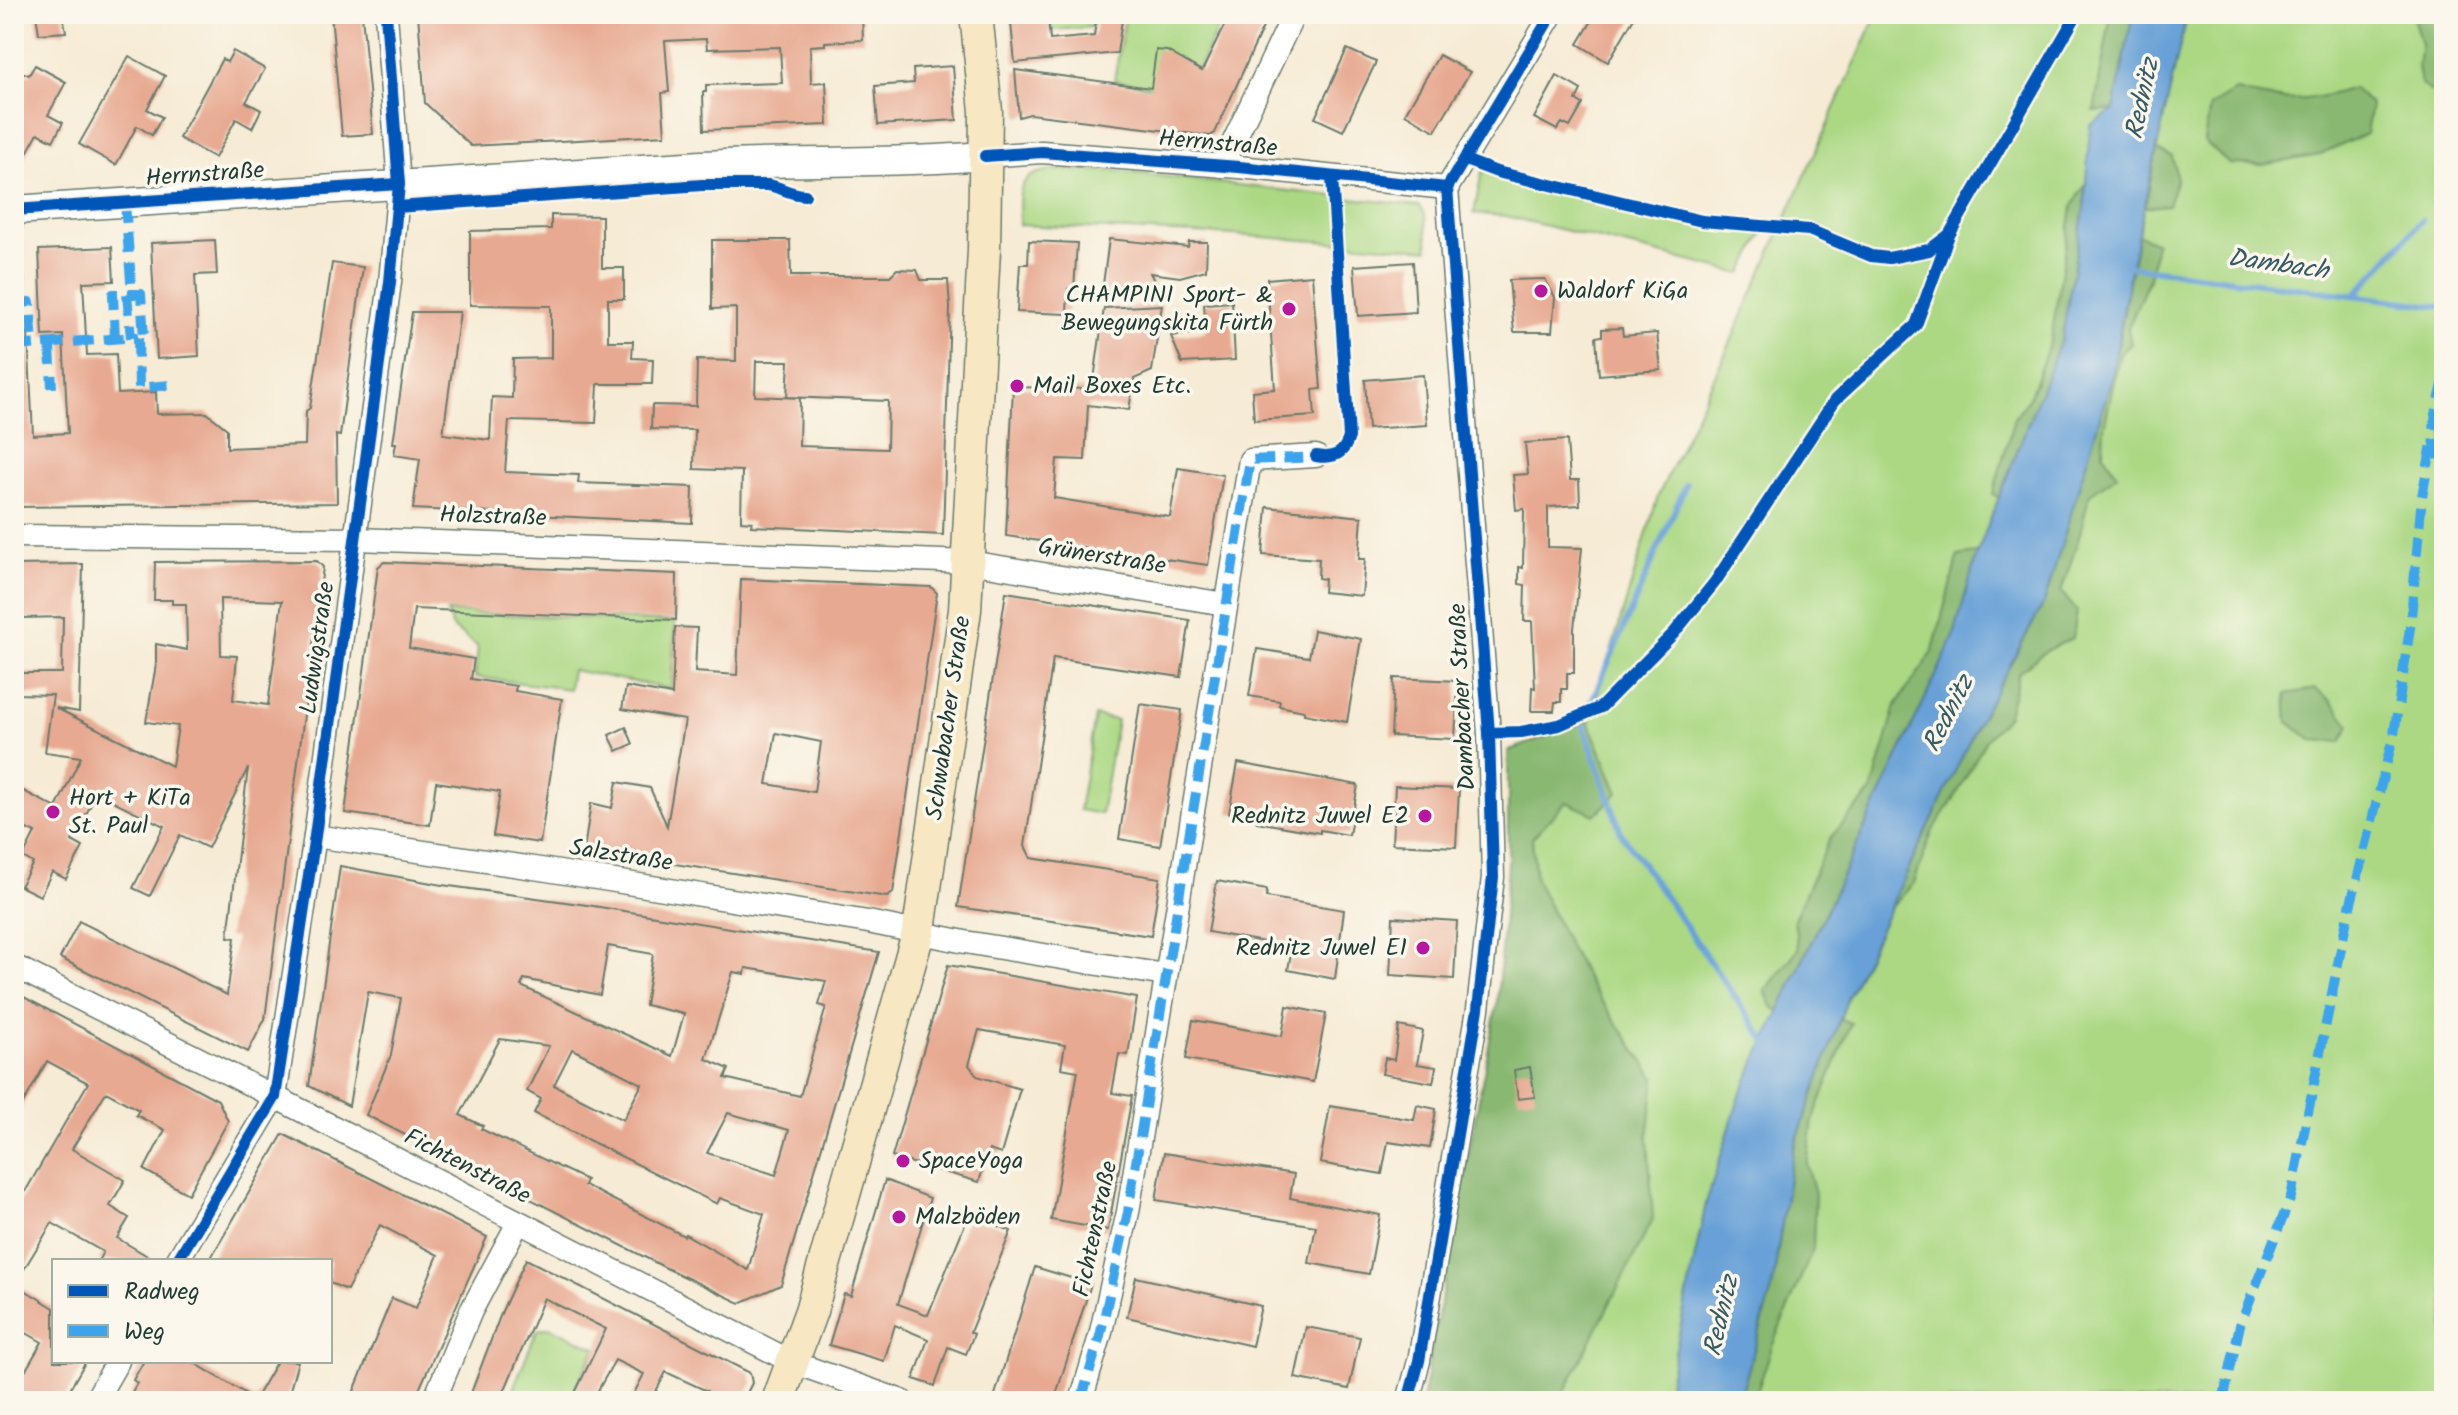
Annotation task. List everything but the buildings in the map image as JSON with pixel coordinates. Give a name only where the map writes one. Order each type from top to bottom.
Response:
[{"type":"main road","name":"Schwabacher Straße","points":[[778,1401],[811,1311],[919,930],[965,610],[982,330],[986,111],[976,14]]},
{"type":"street","name":"Ludwigstraße","points":[[178,1259],[275,1097],[315,836],[390,282],[399,184],[386,14]]},
{"type":"street","points":[[1222,166],[1294,14]]},
{"type":"street","points":[[1447,188],[1552,14]]},
{"type":"street","name":"Herrnstraße","points":[[14,210],[701,165],[942,160],[1031,151],[1447,188]]},
{"type":"street","name":"Dambacher Straße","points":[[1408,1401],[1419,1361],[1478,1009],[1493,877],[1489,733],[1447,188]]},
{"type":"street","points":[[1225,604],[1250,460],[1316,456]]},
{"type":"street","name":"Holzstraße","points":[[14,536],[356,539],[969,562]]},
{"type":"street","name":"Grünerstraße","points":[[969,562],[1225,604]]},
{"type":"street","name":"Fichtenstraße","points":[[1081,1401],[1100,1336],[1128,1212],[1225,604]]},
{"type":"street","name":"Salzstraße","points":[[315,836],[919,930],[965,942],[1165,975]]},
{"type":"street","name":"Fichtenstraße","points":[[14,966],[792,1362],[902,1401]]},
{"type":"street","points":[[434,1401],[471,1311],[518,1223]]},
{"type":"street","points":[[95,1401],[117,1363]]},
{"type":"green space","points":[[1050,14],[1094,14],[1092,27],[1051,30]]},
{"type":"green space","points":[[1126,14],[1224,14],[1187,93],[1114,80]]},
{"type":"green space","points":[[1877,14],[2444,14],[2444,1401],[1426,1401],[1502,1002],[1513,867],[1509,750],[1589,724],[1658,496],[1728,348]]},
{"type":"green space","points":[[2111,14],[2133,14],[2114,110],[2094,111]]},
{"type":"green space","points":[[2412,14],[2440,14],[2444,24],[2444,100],[2421,85],[2418,66],[2421,44]]},
{"type":"green space","points":[[2353,88],[2371,105],[2366,134],[2320,155],[2261,165],[2229,164],[2204,141],[2210,106],[2236,91],[2295,100]]},
{"type":"green space","points":[[2157,150],[2172,156],[2177,179],[2168,205],[2145,207]]},
{"type":"green space","points":[[1116,171],[1420,206],[1425,215],[1428,249],[1235,235],[1019,225],[1020,195],[1025,181],[1040,172]]},
{"type":"green space","points":[[1482,171],[1701,227],[1763,233],[1742,274],[1506,216],[1474,214]]},
{"type":"green space","points":[[2086,184],[2062,337],[1999,498],[1993,494],[2014,418],[2030,396],[2051,339],[2072,207]]},
{"type":"green space","points":[[2138,234],[2156,243],[2149,279],[2128,328],[2131,344],[2120,354],[2104,427],[2103,453],[2117,475],[2090,494],[2061,592],[2077,611],[2073,638],[2047,650],[2019,672],[2008,715],[1986,740],[1932,832],[1914,883],[1888,911],[1978,723],[2044,603],[2112,377]]},
{"type":"green space","points":[[1977,553],[1953,639],[1779,1011],[1773,1008],[1765,991],[1798,949],[1794,919],[1830,838],[1872,791],[1896,705],[1932,653],[1958,556]]},
{"type":"green space","points":[[447,612],[675,622],[671,689],[572,670],[569,689],[475,677],[478,647],[452,627]]},
{"type":"green space","points":[[2315,689],[2330,700],[2350,725],[2341,742],[2312,740],[2288,722],[2286,694]]},
{"type":"green space","points":[[1095,716],[1117,720],[1101,814],[1079,810]]},
{"type":"green space","points":[[1588,721],[1618,793],[1595,815],[1566,802],[1532,838],[1536,880],[1591,986],[1655,1078],[1648,1138],[1653,1219],[1560,1401],[1422,1401],[1497,1003],[1508,863],[1508,751]]},
{"type":"green space","points":[[1840,1019],[1851,1023],[1813,1120],[1807,1165],[1815,1193],[1813,1249],[1773,1344],[1754,1401],[1739,1401],[1772,1289],[1793,1151]]},
{"type":"green space","points":[[550,1327],[596,1348],[568,1401],[508,1401],[537,1330]]},
{"type":"water","name":"Rednitz","points":[[2133,14],[2187,14],[2131,265],[2112,377],[2044,603],[1978,723],[1848,997],[1793,1151],[1772,1289],[1739,1401],[1665,1401],[1706,1203],[1740,1095],[1953,639],[1977,553],[2062,337],[2084,209],[2090,125],[2114,110]]},
{"type":"waterway","points":[[2355,295],[2422,220]]},
{"type":"waterway","name":"Dambach","points":[[2127,266],[2444,307]]},
{"type":"waterway","points":[[1591,703],[1686,484]]},
{"type":"waterway","points":[[1584,726],[1621,833],[1769,1046]]},
{"type":"marked path","points":[[125,203],[132,294],[141,294],[144,337],[138,337],[139,388],[171,385]]},
{"type":"marked path","points":[[18,210],[21,303]]},
{"type":"marked path","points":[[115,339],[113,294],[132,294]]},
{"type":"marked path","points":[[127,294],[131,338]]},
{"type":"marked path","points":[[14,304],[30,302],[33,345]]},
{"type":"marked path","points":[[14,346],[138,337]]},
{"type":"marked path","points":[[50,345],[52,388]]},
{"type":"marked path","points":[[2444,380],[2434,435],[2438,455],[2444,465]]},
{"type":"marked path","points":[[2223,1401],[2240,1325],[2291,1197],[2347,919],[2394,734],[2410,628],[2422,496],[2433,439]]},
{"type":"marked path","points":[[1081,1401],[1100,1336],[1128,1212],[1250,460],[1321,457]]},
{"type":"cycle path","points":[[178,1259],[275,1097],[315,836],[390,282],[399,184],[386,14]]},
{"type":"cycle path","points":[[1408,1401],[1419,1361],[1478,1009],[1493,877],[1489,733],[1447,188],[1552,14]]},
{"type":"cycle path","points":[[1489,733],[1521,732],[1559,725],[1601,707],[1674,633],[1715,582],[1835,400],[1916,325],[1949,235],[2077,14]]},
{"type":"cycle path","points":[[985,156],[1042,152],[1239,167],[1447,188]]},
{"type":"cycle path","points":[[1465,160],[1497,172],[1702,221],[1809,230],[1871,256],[1889,258],[1929,250],[1949,235]]},
{"type":"cycle path","points":[[1316,456],[1337,454],[1349,437],[1332,177]]},
{"type":"cycle path","points":[[14,210],[399,184]]},
{"type":"cycle path","points":[[397,207],[702,185],[768,185],[805,195]]},
{"type":"place","name":"Waldorf KiGa","points":[[1541,291]]},
{"type":"place","name":"CHAMPINI Sport- & Bewegungskita Fürth","points":[[1289,309]]},
{"type":"place","name":"Mail Boxes Etc.","points":[[1017,386]]},
{"type":"place","name":"Hort + KiTa St. Paul","points":[[53,812]]},
{"type":"place","name":"Rednitz Juwel E2","points":[[1425,816]]},
{"type":"place","name":"Rednitz Juwel E1","points":[[1423,948]]},
{"type":"place","name":"SpaceYoga","points":[[903,1161]]},
{"type":"place","name":"Malzböden","points":[[899,1217]]}]
